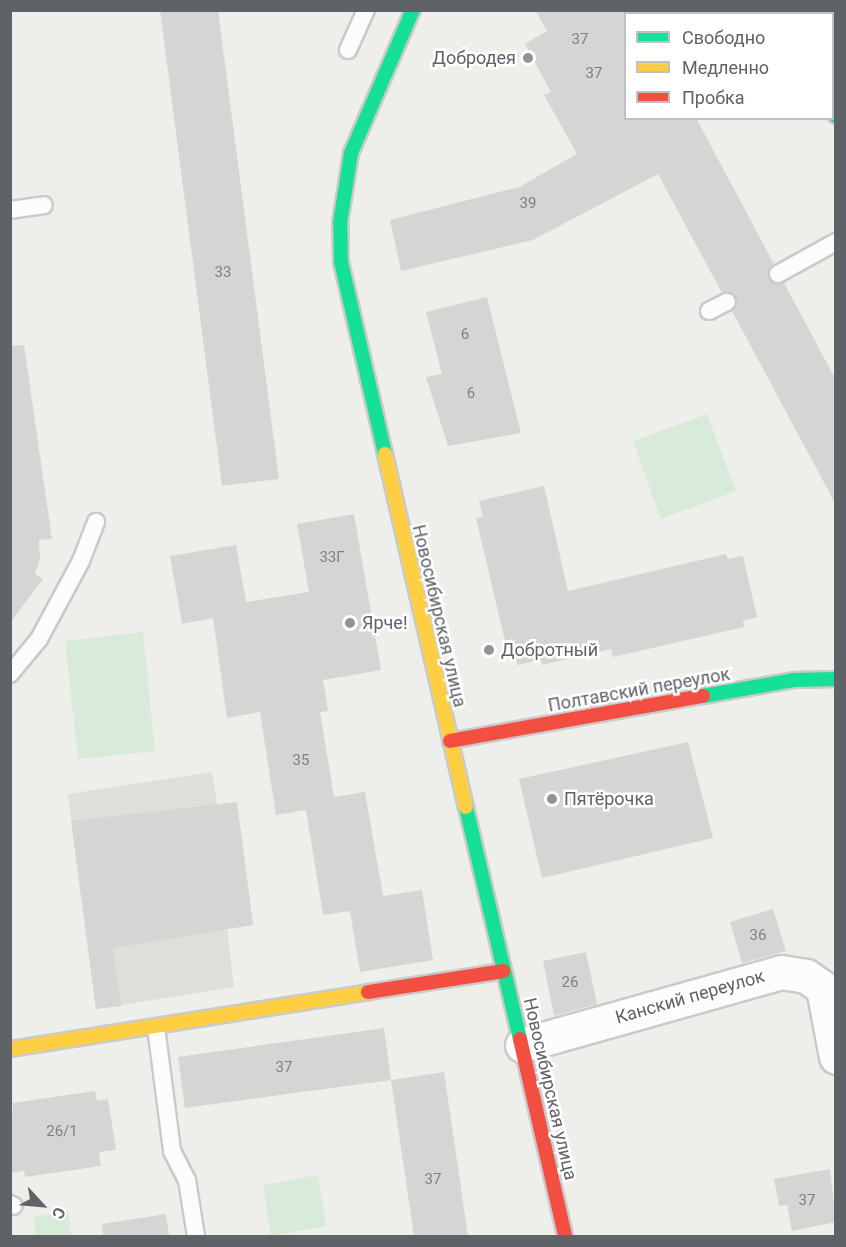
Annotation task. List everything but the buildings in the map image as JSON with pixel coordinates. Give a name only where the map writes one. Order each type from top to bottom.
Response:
[{"type":"street","name":"Новосибирская улица","points":[[413,10],[351,153],[340,223],[341,262],[565,1236]]},
{"type":"street","name":"Полтавский переулок","points":[[450,741],[794,680],[836,679]]},
{"type":"street","points":[[10,1049],[503,971]]},
{"type":"street","name":"Канский переулок","points":[[522,1044],[781,972],[806,976],[823,988],[836,1057]]},
{"type":"lane","points":[[348,50],[366,10]]},
{"type":"lane","points":[[10,210],[44,205]]},
{"type":"lane","points":[[778,274],[836,242]]},
{"type":"lane","points":[[709,311],[727,302]]},
{"type":"lane","points":[[10,674],[39,639],[81,561],[96,522]]},
{"type":"lane","points":[[156,1027],[172,1151],[187,1180],[196,1236]]},
{"type":"shaded area","points":[[212,772],[217,804],[237,802],[253,925],[227,928],[234,987],[96,1009],[68,794]]},
{"type":"green space","points":[[707,414],[736,491],[661,519],[633,441]]},
{"type":"green space","points":[[143,632],[155,751],[78,759],[65,641]]},
{"type":"green space","points":[[318,1175],[326,1226],[271,1236],[263,1185]]},
{"type":"green space","points":[[68,1211],[72,1236],[36,1236],[33,1217]]},
{"type":"traffic: fast","points":[[385,454],[341,262],[340,223],[351,153],[413,10]]},
{"type":"traffic: fast","points":[[703,696],[794,680],[836,679]]},
{"type":"traffic: fast","points":[[466,807],[520,1039]]},
{"type":"traffic: slow","points":[[385,454],[466,807]]},
{"type":"traffic: slow","points":[[10,1049],[368,992]]},
{"type":"traffic: jam","points":[[450,741],[703,696]]},
{"type":"traffic: jam","points":[[368,992],[503,971]]},
{"type":"traffic: jam","points":[[520,1039],[565,1236]]},
{"type":"place","name":"Добродея","points":[[528,58]]},
{"type":"place","name":"Ярче!","points":[[350,623]]},
{"type":"place","name":"Добротный","points":[[489,650]]},
{"type":"place","name":"Пятёрочка","points":[[552,799]]}]
